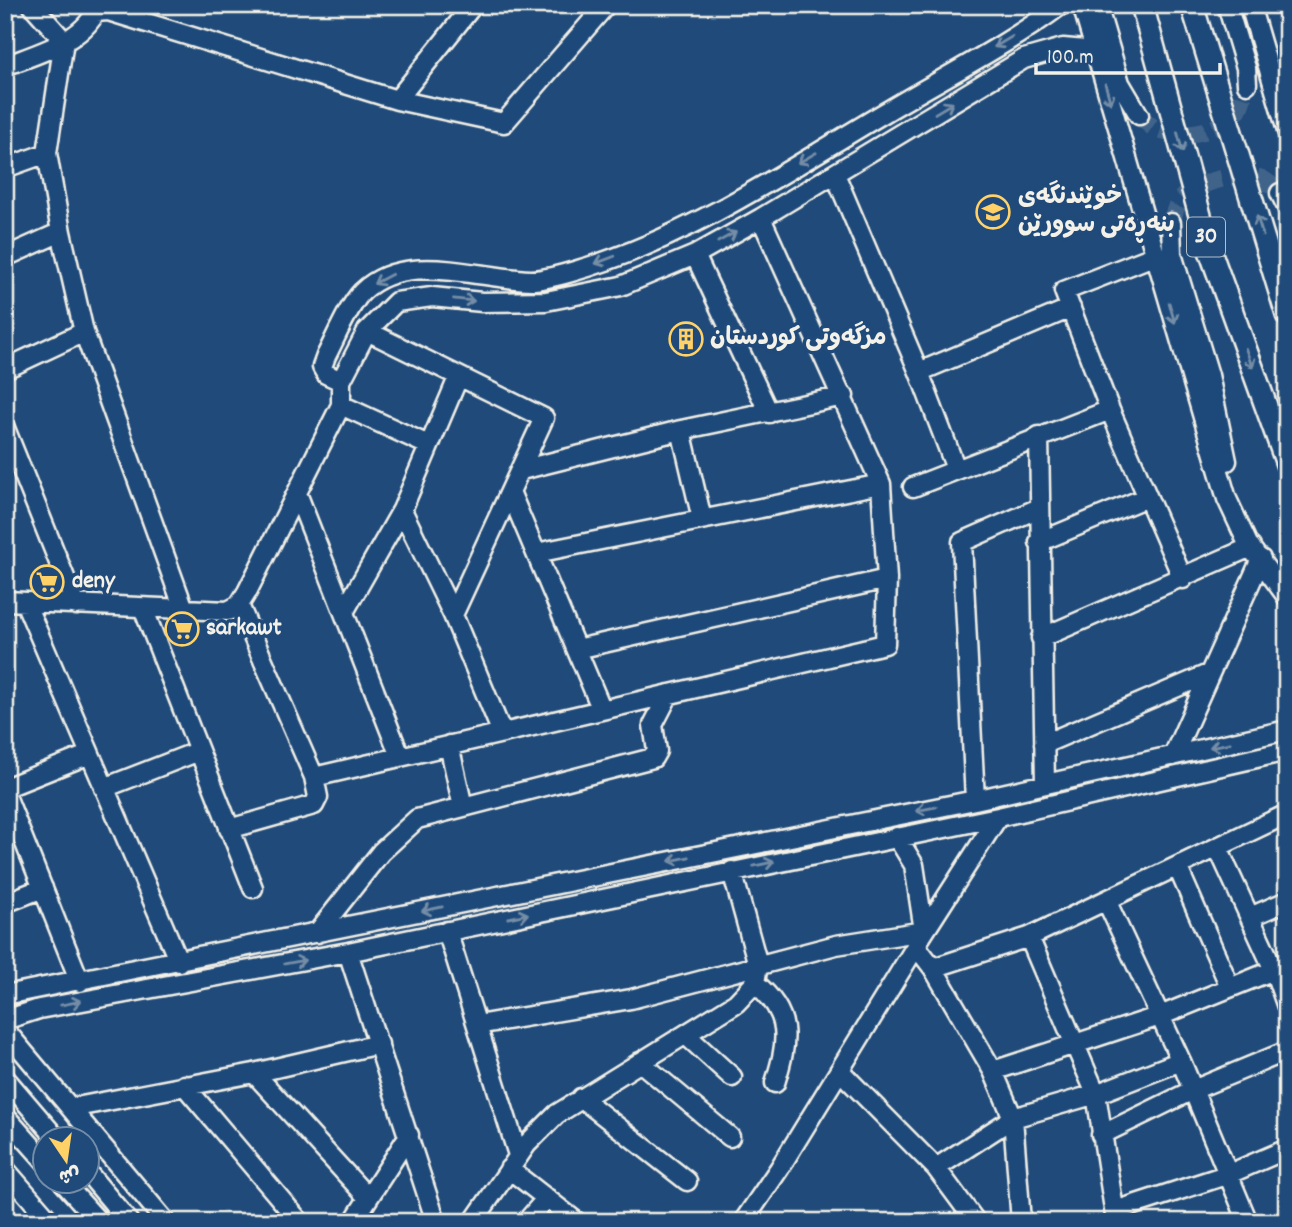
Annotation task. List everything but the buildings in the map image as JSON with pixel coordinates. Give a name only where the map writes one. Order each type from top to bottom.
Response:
[{"type":"main road","name":"30","points":[[1142,5],[1209,248],[1287,464]]},
{"type":"main road","name":"30","points":[[1192,5],[1287,315]]},
{"type":"street","points":[[32,5],[64,41]]},
{"type":"street","points":[[5,66],[64,41],[88,23],[97,8],[397,100],[504,123],[606,5]]},
{"type":"street","points":[[341,381],[327,374],[322,367],[326,356],[361,293],[388,274],[452,271],[535,280],[588,267],[659,240],[720,208],[1061,5]]},
{"type":"street","points":[[1082,5],[1227,499],[1240,527],[1287,597]]},
{"type":"street","points":[[1097,5],[1120,83],[1129,103],[1139,115]]},
{"type":"street","points":[[1227,5],[1246,68],[1247,84]]},
{"type":"street","points":[[1250,5],[1287,131]]},
{"type":"street","points":[[397,100],[465,7]]},
{"type":"street","points":[[64,41],[47,153],[61,232],[84,332],[184,609]]},
{"type":"street","points":[[5,601],[228,611],[239,605],[341,405],[341,381],[367,331],[388,307],[405,299],[432,297],[546,301],[621,286],[695,255],[761,218],[1024,59],[1062,48],[1096,51]]},
{"type":"street","points":[[904,100],[917,124]]},
{"type":"street","points":[[5,168],[47,153]]},
{"type":"street","points":[[835,174],[919,372],[956,470]]},
{"type":"street","points":[[314,777],[886,644],[887,579],[881,484],[844,396],[761,218]]},
{"type":"street","points":[[1171,223],[1169,242],[1209,375],[1240,527]]},
{"type":"street","points":[[5,257],[61,232]]},
{"type":"street","points":[[695,255],[769,413]]},
{"type":"street","points":[[1156,255],[1064,291],[1110,410],[1183,579]]},
{"type":"street","points":[[517,279],[518,302]]},
{"type":"street","points":[[919,372],[1071,308]]},
{"type":"street","points":[[367,331],[544,418],[453,615]]},
{"type":"street","points":[[5,369],[84,332]]},
{"type":"street","points":[[344,612],[402,510],[458,378]]},
{"type":"street","points":[[521,470],[681,430],[844,396]]},
{"type":"street","points":[[341,405],[428,446]]},
{"type":"street","points":[[913,487],[1110,410]]},
{"type":"street","points":[[5,428],[13,469],[76,605]]},
{"type":"street","points":[[681,430],[702,519]]},
{"type":"street","points":[[1039,436],[1045,784]]},
{"type":"street","points":[[536,553],[881,484]]},
{"type":"street","points":[[297,493],[400,756]]},
{"type":"street","points":[[511,494],[602,710]]},
{"type":"street","points":[[1039,542],[1147,497]]},
{"type":"street","points":[[975,800],[962,542],[1039,508]]},
{"type":"street","points":[[402,510],[453,615],[502,733]]},
{"type":"street","points":[[1041,638],[1183,579],[1256,553]]},
{"type":"street","points":[[1172,756],[1256,553]]},
{"type":"street","points":[[577,649],[887,579]]},
{"type":"street","points":[[25,602],[179,962]]},
{"type":"street","points":[[229,829],[314,805],[318,797],[314,777],[239,605]]},
{"type":"street","points":[[143,608],[253,888]]},
{"type":"street","points":[[1044,744],[1208,674]]},
{"type":"street","points":[[317,933],[402,830],[426,816],[543,789],[653,758],[657,751],[653,725],[669,694]]},
{"type":"street","points":[[5,995],[975,800],[1287,730]]},
{"type":"street","points":[[449,745],[463,807]]},
{"type":"street","points":[[104,788],[199,751]]},
{"type":"street","points":[[5,1020],[39,1009],[348,952],[998,817],[1287,751]]},
{"type":"street","points":[[80,982],[5,791],[90,754]]},
{"type":"street","points":[[933,968],[1029,937],[1287,814]]},
{"type":"street","points":[[743,1222],[998,817]]},
{"type":"street","points":[[897,836],[914,864],[920,939],[933,968],[993,1071],[1013,1118],[1021,1222]]},
{"type":"street","points":[[1218,848],[1280,978],[1287,1007]]},
{"type":"street","points":[[1178,868],[1230,987]]},
{"type":"street","points":[[474,1222],[514,1162],[547,1123],[581,1098],[736,1003],[755,983],[758,965],[732,871]]},
{"type":"street","points":[[564,883],[570,904]]},
{"type":"street","points":[[5,903],[43,888]]},
{"type":"street","points":[[1250,917],[1287,901]]},
{"type":"street","points":[[1107,902],[1194,1090],[1248,1222]]},
{"type":"street","points":[[447,931],[477,1025],[514,1162],[547,1198],[577,1222]]},
{"type":"street","points":[[1029,937],[1096,1094],[1116,1217],[1230,1174],[1287,1149]]},
{"type":"street","points":[[477,1025],[631,999],[836,945],[920,939]]},
{"type":"street","points":[[348,952],[436,1222]]},
{"type":"street","points":[[131,971],[136,990]]},
{"type":"street","points":[[993,1071],[1160,1016],[1230,987],[1280,978]]},
{"type":"street","points":[[755,983],[774,998],[783,1018],[786,1046],[775,1083]]},
{"type":"street","points":[[5,1030],[166,1222]]},
{"type":"street","points":[[686,1035],[732,1077]]},
{"type":"street","points":[[71,1108],[254,1073],[379,1044]]},
{"type":"street","points":[[1101,1135],[1194,1090],[1287,1051]]},
{"type":"street","points":[[936,1168],[1013,1118],[1096,1094],[1181,1061]]},
{"type":"street","points":[[640,1062],[730,1137]]},
{"type":"street","points":[[840,1071],[936,1168],[972,1220]]},
{"type":"street","points":[[254,1073],[368,1198]]},
{"type":"street","points":[[5,1078],[47,1126]]},
{"type":"street","points":[[184,1085],[300,1222]]},
{"type":"street","points":[[581,1098],[687,1181]]},
{"type":"street","points":[[5,1116],[32,1146]]},
{"type":"street","points":[[353,1222],[409,1135]]},
{"type":"street","points":[[5,1169],[51,1222]]},
{"type":"street","points":[[102,1190],[129,1222]]},
{"type":"street","points":[[76,1196],[99,1222]]},
{"type":"street","points":[[526,1222],[547,1198]]},
{"type":"tunnel","points":[[1139,115],[1154,128],[1166,132],[1188,133],[1211,129],[1231,118],[1238,110],[1247,84]]},
{"type":"tunnel","points":[[1171,223],[1176,207],[1183,197],[1212,181],[1253,177],[1264,180],[1280,193]]},
{"type":"place","name":"خوێندنگەی بنەڕەتی سوورێن","points":[[993,212]]},
{"type":"place","name":"مزگەوتی کوردستان","points":[[686,339]]},
{"type":"place","name":"deny","points":[[47,582]]},
{"type":"place","name":"sarkawt","points":[[182,629]]}]
